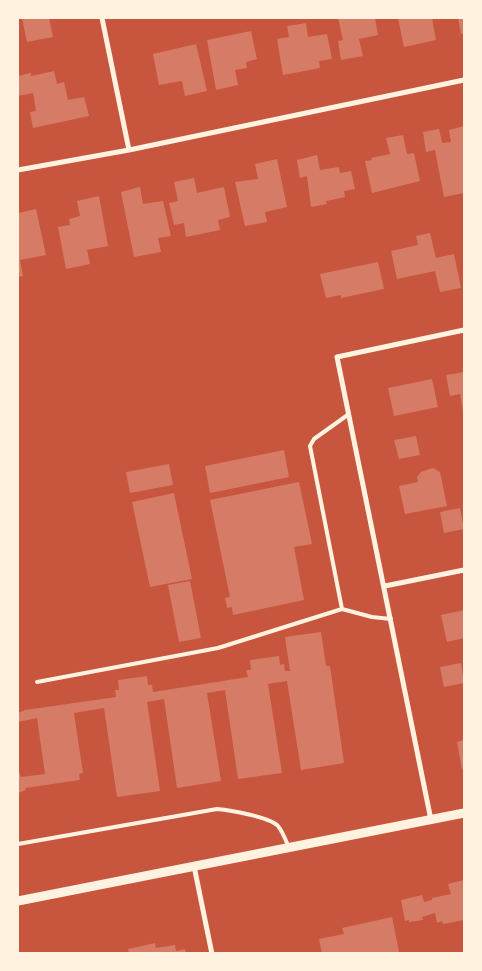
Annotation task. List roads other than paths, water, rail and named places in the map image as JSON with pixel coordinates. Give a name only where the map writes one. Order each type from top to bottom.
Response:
[{"type":"street","points":[[102,18],[129,150]]},
{"type":"street","points":[[18,170],[129,150],[464,80]]},
{"type":"street","points":[[430,820],[338,357],[464,330]]},
{"type":"street","points":[[385,586],[464,570]]},
{"type":"street","points":[[18,901],[464,813]]},
{"type":"street","points":[[194,866],[212,954]]},
{"type":"lane","points":[[342,609],[310,446],[314,439],[349,414]]},
{"type":"lane","points":[[37,682],[218,648],[342,609],[372,617],[391,619]]},
{"type":"lane","points":[[18,844],[217,809],[270,821],[278,826],[289,848]]}]
